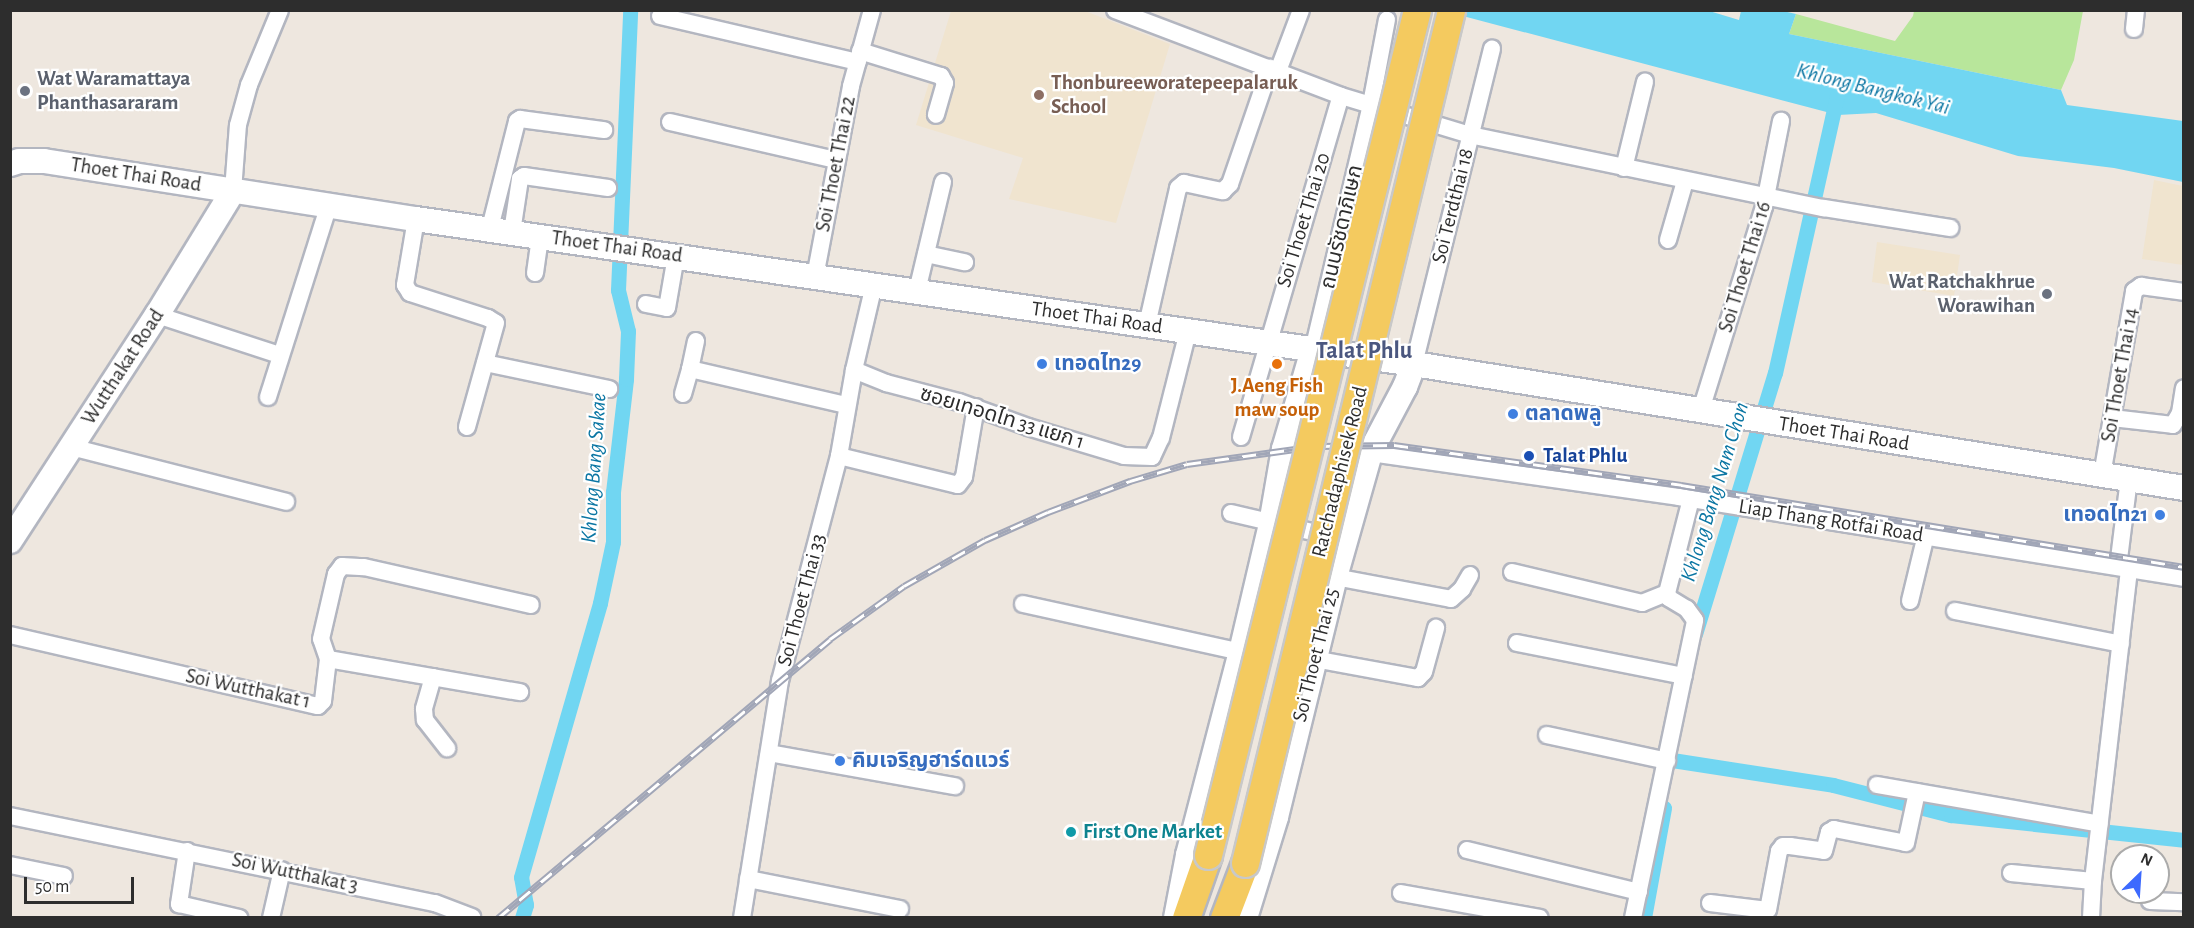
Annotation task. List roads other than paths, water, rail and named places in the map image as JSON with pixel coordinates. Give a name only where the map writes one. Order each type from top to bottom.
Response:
[{"type":"main road","name":"Ratchadaphisek Road","points":[[1186,918],[1208,855],[1417,10]]},
{"type":"main road","name":"Ratchadaphisek Road","points":[[1234,918],[1245,862],[1451,10]]},
{"type":"main road","name":"Thoet Thai Road","points":[[13,158],[1414,364],[2184,488]]},
{"type":"main road","name":"Wutthakat Road","points":[[10,541],[157,315],[233,191]]},
{"type":"main road","points":[[1176,918],[1188,855],[1271,524],[1284,449],[1313,350]]},
{"type":"main road","name":"Soi Thoet Thai 25","points":[[1245,918],[1276,817],[1335,577],[1370,453],[1406,387],[1414,364]]},
{"type":"main road","name":"Ratchadaphisek Road","points":[[1200,918],[1208,855]]},
{"type":"main road","name":"Ratchadaphisek Road","points":[[1224,918],[1245,862]]},
{"type":"street","points":[[233,191],[238,125],[246,95],[280,10]]},
{"type":"street","name":"Soi Thoet Thai 22","points":[[815,277],[836,160],[872,10]]},
{"type":"street","points":[[1115,10],[1341,96],[1470,135],[1824,208],[1950,228]]},
{"type":"street","points":[[1147,325],[1178,188],[1184,183],[1223,191],[1230,184],[1300,10]]},
{"type":"street","points":[[2134,29],[2136,10]]},
{"type":"street","points":[[660,16],[941,76],[945,83],[936,115]]},
{"type":"street","name":"ถนนรัชดาภิเษก","points":[[1313,350],[1371,104],[1387,19]]},
{"type":"street","name":"Soi Terdthai 18","points":[[1414,364],[1492,48]]},
{"type":"street","points":[[1624,168],[1645,82]]},
{"type":"street","name":"Soi Thoet Thai 20","points":[[1241,437],[1341,96]]},
{"type":"street","points":[[501,230],[517,121],[520,119],[604,130]]},
{"type":"street","name":"Soi Thoet Thai 16","points":[[1701,410],[1767,196],[1781,121]]},
{"type":"street","points":[[670,122],[836,160]]},
{"type":"street","points":[[501,230],[520,179],[524,176],[608,188]]},
{"type":"street","points":[[1668,240],[1685,181]]},
{"type":"street","points":[[917,291],[943,182]]},
{"type":"street","points":[[268,397],[329,205]]},
{"type":"street","points":[[416,219],[405,285],[416,295],[495,321],[467,427]]},
{"type":"street","points":[[535,273],[540,236]]},
{"type":"street","points":[[926,254],[965,262]]},
{"type":"street","points":[[646,304],[667,308],[676,256]]},
{"type":"street","name":"Soi Thoet Thai 33","points":[[742,918],[780,681],[839,456],[846,405],[874,285]]},
{"type":"street","name":"Soi Thoet Thai 14","points":[[2102,475],[2134,291],[2141,286],[2184,292]]},
{"type":"street","points":[[157,315],[273,353]]},
{"type":"street","name":"ซอยเทอดไท 33 แยก 1","points":[[854,370],[886,383],[975,407],[1028,428],[1124,456],[1152,457],[1161,438],[1188,331]]},
{"type":"street","points":[[682,394],[696,341]]},
{"type":"street","points":[[485,363],[609,389]]},
{"type":"street","points":[[690,369],[846,405]]},
{"type":"street","points":[[2112,418],[2173,426],[2180,413],[2184,388]]},
{"type":"street","points":[[839,456],[958,485],[964,477],[975,407]]},
{"type":"street","points":[[71,447],[286,502]]},
{"type":"street","name":"Liap Thang Rotfai Road","points":[[1370,453],[1926,535],[2184,578]]},
{"type":"street","points":[[2091,918],[2093,880],[2121,644],[2129,479]]},
{"type":"street","points":[[1634,918],[1695,620],[1687,609],[1669,598],[1667,593],[1691,499]]},
{"type":"street","points":[[1231,513],[1317,533],[1342,550]]},
{"type":"street","points":[[1910,601],[1926,535]]},
{"type":"street","points":[[520,692],[328,659],[321,639],[336,574],[342,566],[364,567],[531,605]]},
{"type":"street","points":[[1512,573],[1642,603],[1667,593]]},
{"type":"street","points":[[1335,577],[1451,598],[1462,589],[1470,575]]},
{"type":"street","points":[[1023,604],[1241,651]]},
{"type":"street","points":[[1955,611],[2121,644]]},
{"type":"street","points":[[1314,659],[1418,678],[1424,672],[1436,628]]},
{"type":"street","name":"Soi Wutthakat 1","points":[[10,635],[318,706],[323,701],[328,659]]},
{"type":"street","points":[[1517,644],[1684,676]]},
{"type":"street","points":[[433,677],[424,709],[425,720],[447,748]]},
{"type":"street","points":[[1547,735],[1667,761]]},
{"type":"street","points":[[769,753],[955,786]]},
{"type":"street","points":[[1877,785],[1915,802],[2099,830]]},
{"type":"street","points":[[1710,903],[1768,910],[1779,851],[1783,846],[1824,851],[1829,832],[1833,829],[1902,844],[1908,840],[1915,802]]},
{"type":"street","name":"Soi Wutthakat 3","points":[[10,816],[282,870],[447,906],[472,917]]},
{"type":"street","points":[[1467,849],[1638,892]]},
{"type":"street","points":[[187,851],[179,903],[239,918]]},
{"type":"street","points":[[10,865],[64,876]]},
{"type":"street","points":[[271,918],[282,870]]},
{"type":"street","points":[[2011,873],[2093,880]]},
{"type":"street","points":[[748,879],[900,909]]},
{"type":"street","points":[[1401,893],[1540,918]]},
{"type":"water","name":"Khlong Bangkok Yai","points":[[1706,10],[1739,20],[1741,11],[1783,11],[1796,14],[1789,34],[2061,90],[2067,105],[2183,121],[2183,182],[2114,168],[2018,156],[1876,113],[1838,115],[1444,11]]},
{"type":"waterway","name":"Khlong Bang Sakae","points":[[522,918],[526,905],[521,877],[600,603],[613,542],[613,492],[626,379],[628,331],[618,290],[630,10]]},
{"type":"waterway","name":"Khlong Bang Nam Chon","points":[[1695,634],[1775,373],[1837,95]]},
{"type":"waterway","points":[[1672,760],[1833,785],[1951,815],[2184,840]]},
{"type":"waterway","name":"Khlong Bang Nam Chon","points":[[1644,918],[1664,808]]},
{"type":"railway","points":[[498,918],[830,639],[904,586],[985,540],[1048,512],[1130,481],[1187,464],[1317,446],[1394,445],[1681,485],[2184,567]]},
{"type":"place","name":"Wat Waramattaya Phanthasararam","points":[[25,91]]},
{"type":"place","name":"Thonbureeworatepeepalaruk School","points":[[1039,95]]},
{"type":"place","name":"Wat Ratchakhrue Worawihan","points":[[2047,294]]},
{"type":"place","name":"เทอดไท29","points":[[1042,364]]},
{"type":"place","name":"J.Aeng Fish maw soup","points":[[1277,364]]},
{"type":"place","name":"ตลาดพลู","points":[[1513,414]]},
{"type":"place","name":"Talat Phlu","points":[[1529,456]]},
{"type":"place","name":"เทอดไท21","points":[[2160,515]]},
{"type":"place","name":"คิมเจริญฮาร์ดแวร์","points":[[840,761]]},
{"type":"place","name":"First One Market","points":[[1071,832]]},
{"type":"district","name":"Talat Phlu","points":[[1364,352]]}]
